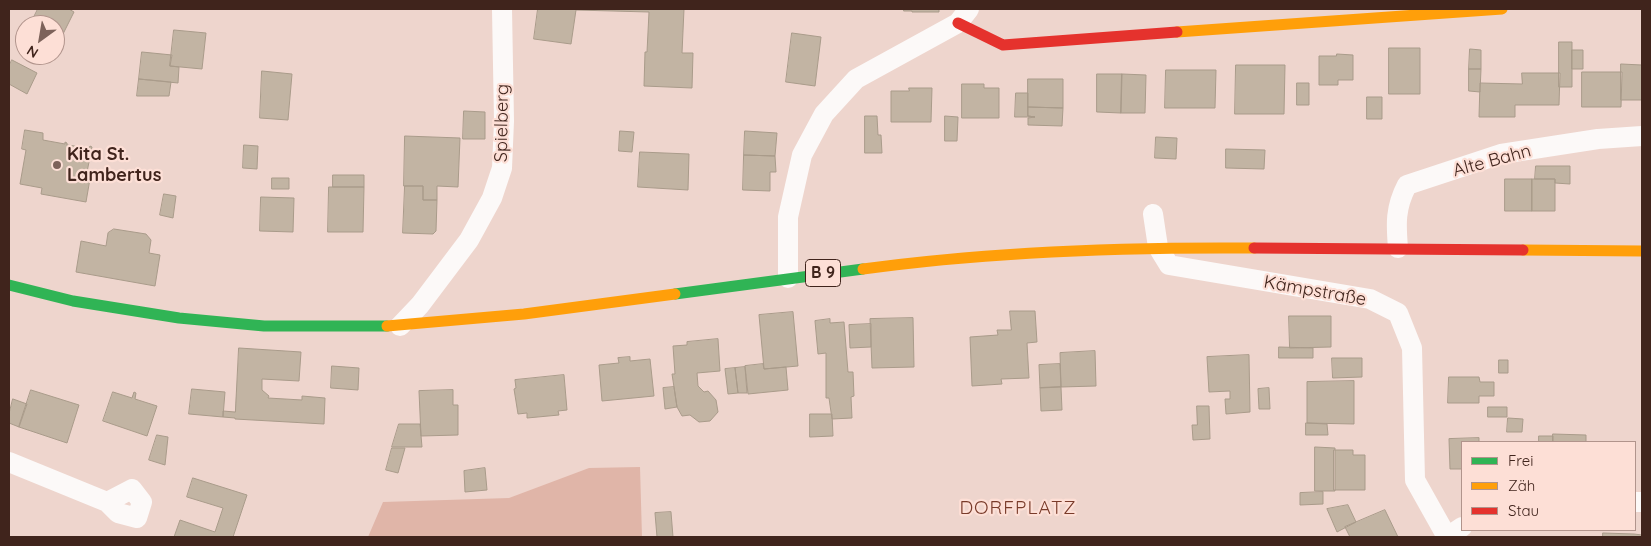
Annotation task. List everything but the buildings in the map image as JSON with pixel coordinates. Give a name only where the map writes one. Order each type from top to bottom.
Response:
[{"type":"main road","points":[[963,16],[1003,45],[1502,9]]},
{"type":"main road","name":"B 9","points":[[9,285],[73,301],[179,318],[264,326],[400,326],[524,314],[897,264],[1069,250],[1158,247],[1642,251]]},
{"type":"street","name":"Spielberg","points":[[400,326],[420,305],[469,240],[492,198],[502,168],[504,121],[502,9]]},
{"type":"street","points":[[788,278],[788,217],[802,156],[824,114],[856,79],[963,16]]},
{"type":"street","name":"Alte Bahn","points":[[1398,248],[1396,222],[1400,198],[1408,185],[1501,154],[1598,139],[1642,136]]},
{"type":"street","name":"Kämpstraße","points":[[1153,214],[1158,247],[1169,265],[1370,299],[1398,313],[1412,348],[1416,480],[1447,537]]},
{"type":"street","points":[[9,462],[107,502]]},
{"type":"street","points":[[1447,537],[1461,528]]},
{"type":"shaded area","points":[[640,467],[642,537],[368,537],[383,502],[509,498],[589,468]]},
{"type":"traffic: fast","points":[[675,294],[863,269]]},
{"type":"traffic: fast","points":[[9,285],[73,301],[179,318],[264,326],[387,326]]},
{"type":"traffic: slow","points":[[1177,32],[1502,9]]},
{"type":"traffic: slow","points":[[863,269],[961,258],[1058,251],[1254,248]]},
{"type":"traffic: slow","points":[[1523,250],[1642,251]]},
{"type":"traffic: slow","points":[[387,326],[524,314],[675,294]]},
{"type":"traffic: jam","points":[[958,23],[1003,45],[1177,32]]},
{"type":"traffic: jam","points":[[1254,248],[1523,250]]},
{"type":"place","name":"Kita St. Lambertus","points":[[57,165]]},
{"type":"district","name":"DORFPLATZ","points":[[1018,508]]}]
